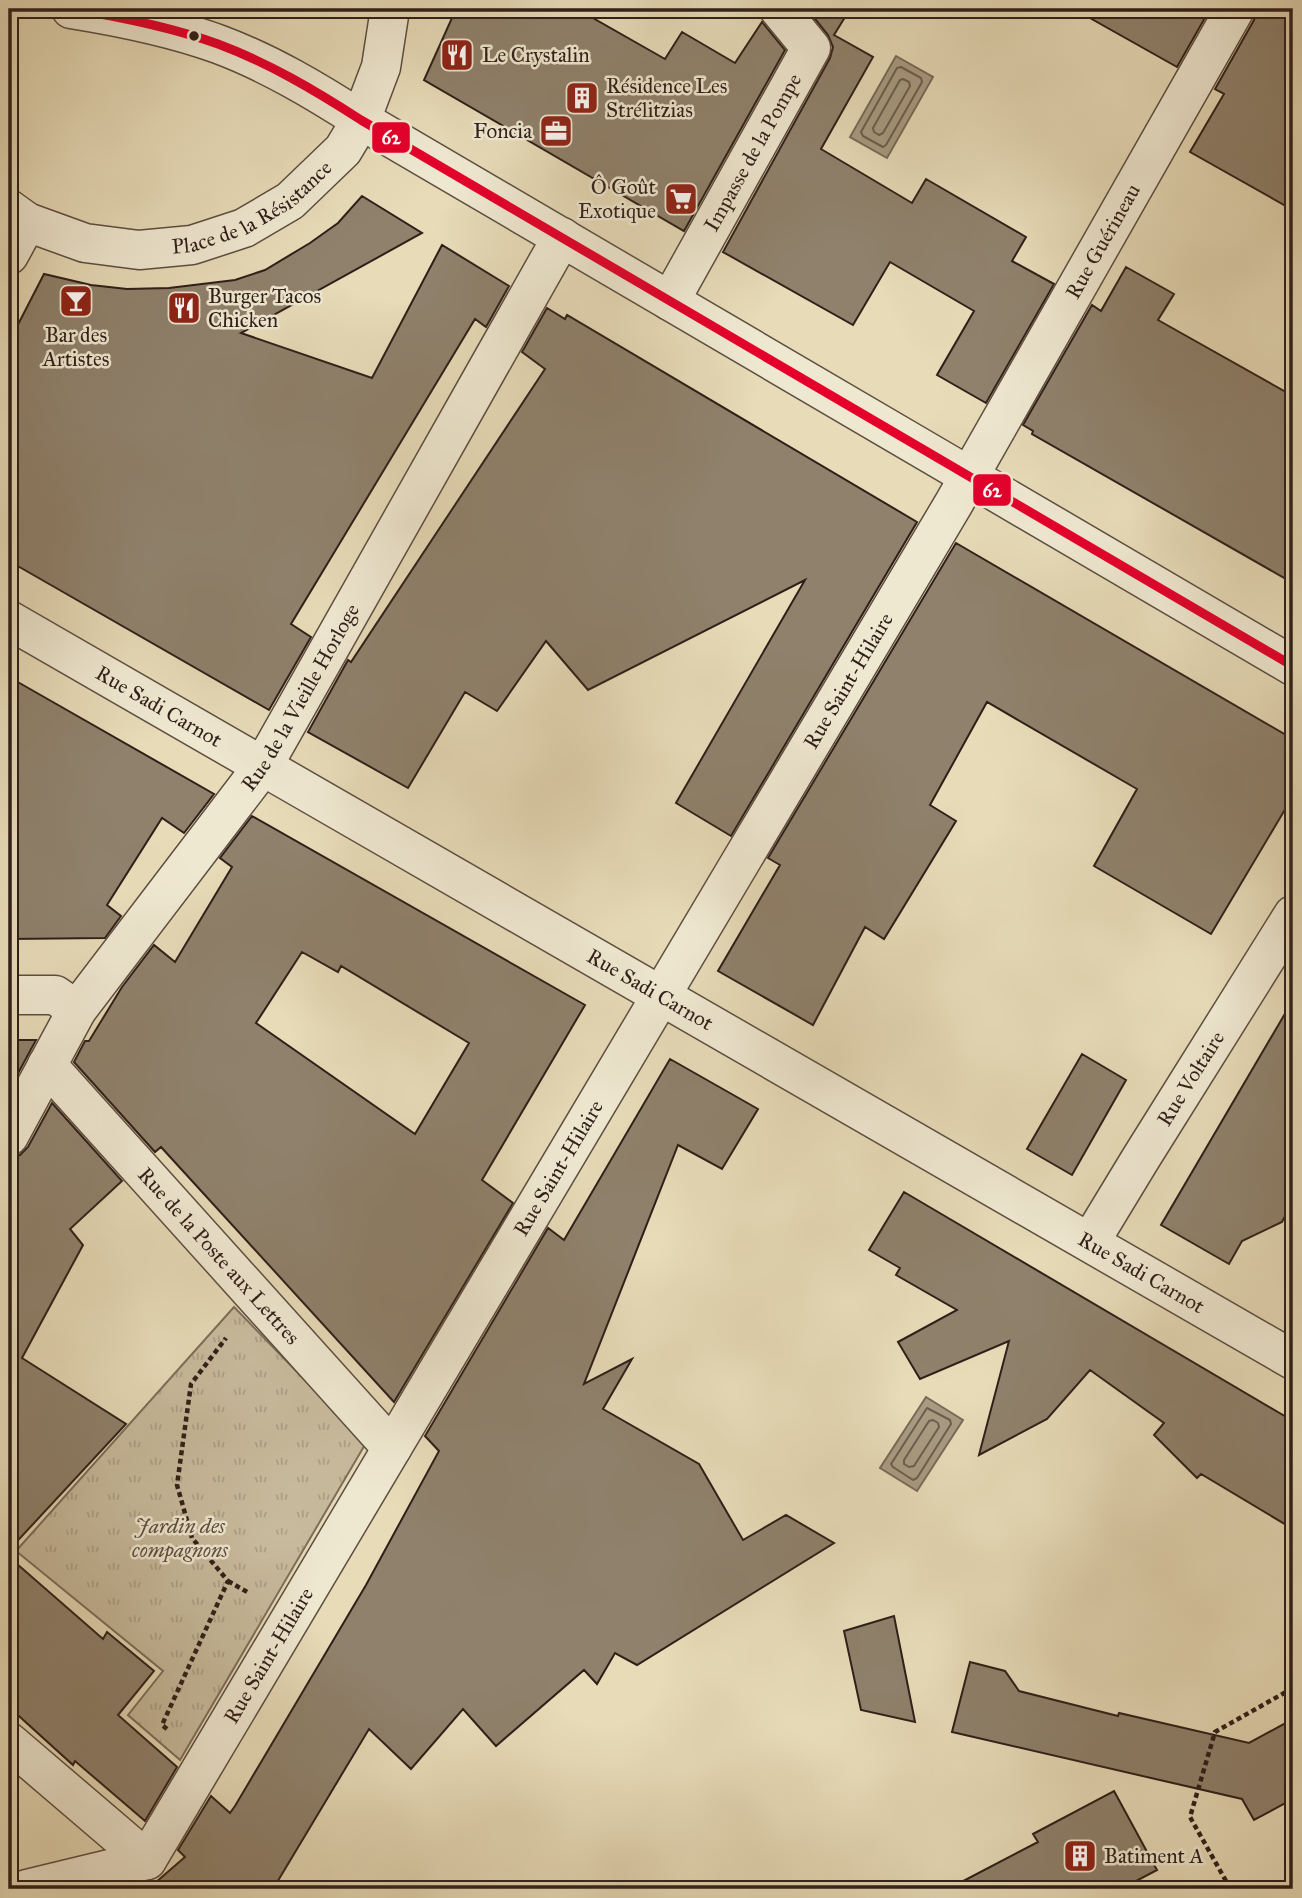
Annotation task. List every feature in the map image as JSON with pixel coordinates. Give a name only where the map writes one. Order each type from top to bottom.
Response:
[{"type":"street","points":[[71,9],[131,19],[217,44],[266,64],[1293,666]]},
{"type":"street","name":"Place de la Résistance","points":[[18,216],[85,243],[139,250],[192,245],[244,228],[290,201],[343,149],[361,120],[381,67],[390,9]]},
{"type":"street","name":"Impasse de la Pompe","points":[[670,301],[811,48],[779,9]]},
{"type":"street","name":"Rue Guérineau","points":[[970,476],[1235,9]]},
{"type":"street","points":[[9,256],[18,216]]},
{"type":"street","name":"Rue de la Vieille Horloge","points":[[9,1136],[76,1010],[263,766],[562,237]]},
{"type":"street","name":"Rue Saint-Hilaire","points":[[147,1860],[970,476]]},
{"type":"street","name":"Rue Sadi Carnot","points":[[9,620],[1293,1360]]},
{"type":"street","name":"Rue Voltaire","points":[[1090,1242],[1293,915]]},
{"type":"street","points":[[9,995],[55,995],[76,1010]]},
{"type":"street","name":"Rue de la Poste aux Lettres","points":[[47,1065],[392,1447]]},
{"type":"street","points":[[9,1741],[147,1860]]},
{"type":"street","points":[[36,1888],[147,1860]]},
{"type":"path","points":[[205,1762],[162,1725],[228,1581],[192,1538],[177,1485],[191,1384],[257,1297]]},
{"type":"path","points":[[1226,1881],[1189,1817],[1215,1732],[1293,1688]]},
{"type":"green space","name":"Jardin des compagnons","points":[[234,1307],[366,1443],[180,1760],[128,1715],[163,1671],[16,1551]]},
{"type":"water","points":[[896,56],[933,77],[887,158],[850,137]]},
{"type":"water","points":[[926,1397],[963,1420],[917,1491],[880,1468]]},
{"type":"building","points":[[456,9],[577,9],[665,59],[682,32],[735,63],[762,22],[785,50],[684,231],[424,80]]},
{"type":"building","points":[[807,9],[850,9],[834,35],[873,57],[821,149],[912,203],[926,179],[1026,237],[1012,261],[1054,284],[986,403],[937,375],[974,311],[890,262],[853,325],[723,252],[830,58],[833,47],[828,35]]},
{"type":"building","points":[[1074,9],[1210,9],[1177,67]]},
{"type":"building","points":[[1257,9],[1293,9],[1293,210],[1190,152],[1224,94],[1215,89],[1254,20]]},
{"type":"building","points":[[362,196],[422,233],[241,333],[372,378],[442,245],[509,286],[486,327],[475,319],[291,624],[311,637],[269,710],[9,561],[9,342],[44,274],[91,285],[127,289],[169,288],[235,280],[265,270],[310,243],[338,223]]},
{"type":"building","points":[[1126,267],[1174,294],[1158,320],[1293,396],[1293,583],[1032,434],[1033,431],[1023,425],[1092,305],[1101,311]]},
{"type":"building","points":[[547,308],[565,319],[567,315],[917,522],[731,836],[676,803],[805,580],[588,690],[546,641],[497,711],[465,692],[408,788],[308,732],[348,660],[351,662],[545,369],[522,352]]},
{"type":"building","points":[[956,543],[1293,739],[1293,796],[1211,934],[1094,866],[1137,789],[987,702],[930,805],[956,821],[884,939],[865,927],[813,1025],[718,971],[780,865],[768,858]]},
{"type":"building","points":[[9,677],[214,794],[184,833],[162,818],[107,905],[121,916],[105,938],[9,939]]},
{"type":"building","points":[[252,816],[585,1005],[482,1180],[513,1203],[394,1402],[161,1147],[155,1152],[74,1062],[85,1041],[89,1041],[122,987],[154,945],[175,962],[232,867],[220,858]],"holes":[[[302,952],[338,972],[341,966],[469,1043],[415,1134],[256,1023]]]},
{"type":"building","points":[[1293,1000],[1293,1201],[1282,1222],[1242,1241],[1229,1264],[1161,1225]]},
{"type":"building","points":[[9,1040],[36,1040],[9,1090]]},
{"type":"building","points":[[1082,1054],[1126,1080],[1072,1175],[1027,1149]]},
{"type":"building","points":[[670,1059],[758,1109],[722,1169],[678,1145],[584,1384],[632,1359],[603,1409],[699,1464],[743,1540],[786,1515],[834,1543],[637,1665],[615,1653],[597,1684],[584,1670],[496,1746],[463,1709],[411,1769],[369,1729],[273,1889],[148,1889],[185,1857],[178,1850],[211,1796],[230,1813],[235,1806],[366,1585],[439,1451],[425,1436],[548,1228],[564,1240]]},
{"type":"building","points":[[52,1103],[122,1181],[70,1229],[83,1245],[22,1358],[126,1424],[9,1550],[9,1158],[20,1155],[28,1147]]},
{"type":"building","points":[[904,1192],[1293,1421],[1293,1529],[1201,1474],[1197,1478],[1154,1435],[1164,1423],[1090,1370],[1047,1419],[979,1455],[1009,1341],[920,1379],[898,1342],[957,1310],[896,1275],[900,1268],[869,1250]]},
{"type":"building","points":[[9,1557],[103,1639],[107,1632],[154,1671],[118,1715],[177,1767],[145,1821],[75,1761],[73,1765],[9,1707]]},
{"type":"building","points":[[894,1616],[915,1722],[861,1710],[844,1631]]},
{"type":"building","points":[[970,1662],[1005,1671],[1019,1691],[1118,1716],[1119,1713],[1249,1743],[1293,1719],[1293,1799],[1254,1820],[1242,1799],[952,1732]]},
{"type":"building","name":"Batiment A","points":[[1114,1791],[1157,1870],[1121,1889],[948,1889],[1038,1842],[1033,1834]]},
{"type":"transit line","name":"62","points":[[71,9],[182,32],[237,52],[292,78],[1293,666]]},
{"type":"place","name":"Le Crystalin","points":[[457,55]]},
{"type":"place","name":"Résidence Les Strélitzias","points":[[582,98]]},
{"type":"place","name":"Foncia","points":[[556,131]]},
{"type":"place","name":"Ô Goût Exotique","points":[[681,199]]},
{"type":"place","name":"Bar des Artistes","points":[[76,301]]},
{"type":"place","name":"Burger Tacos Chicken","points":[[184,308]]},
{"type":"place","name":"Batiment A","points":[[1080,1856]]}]
